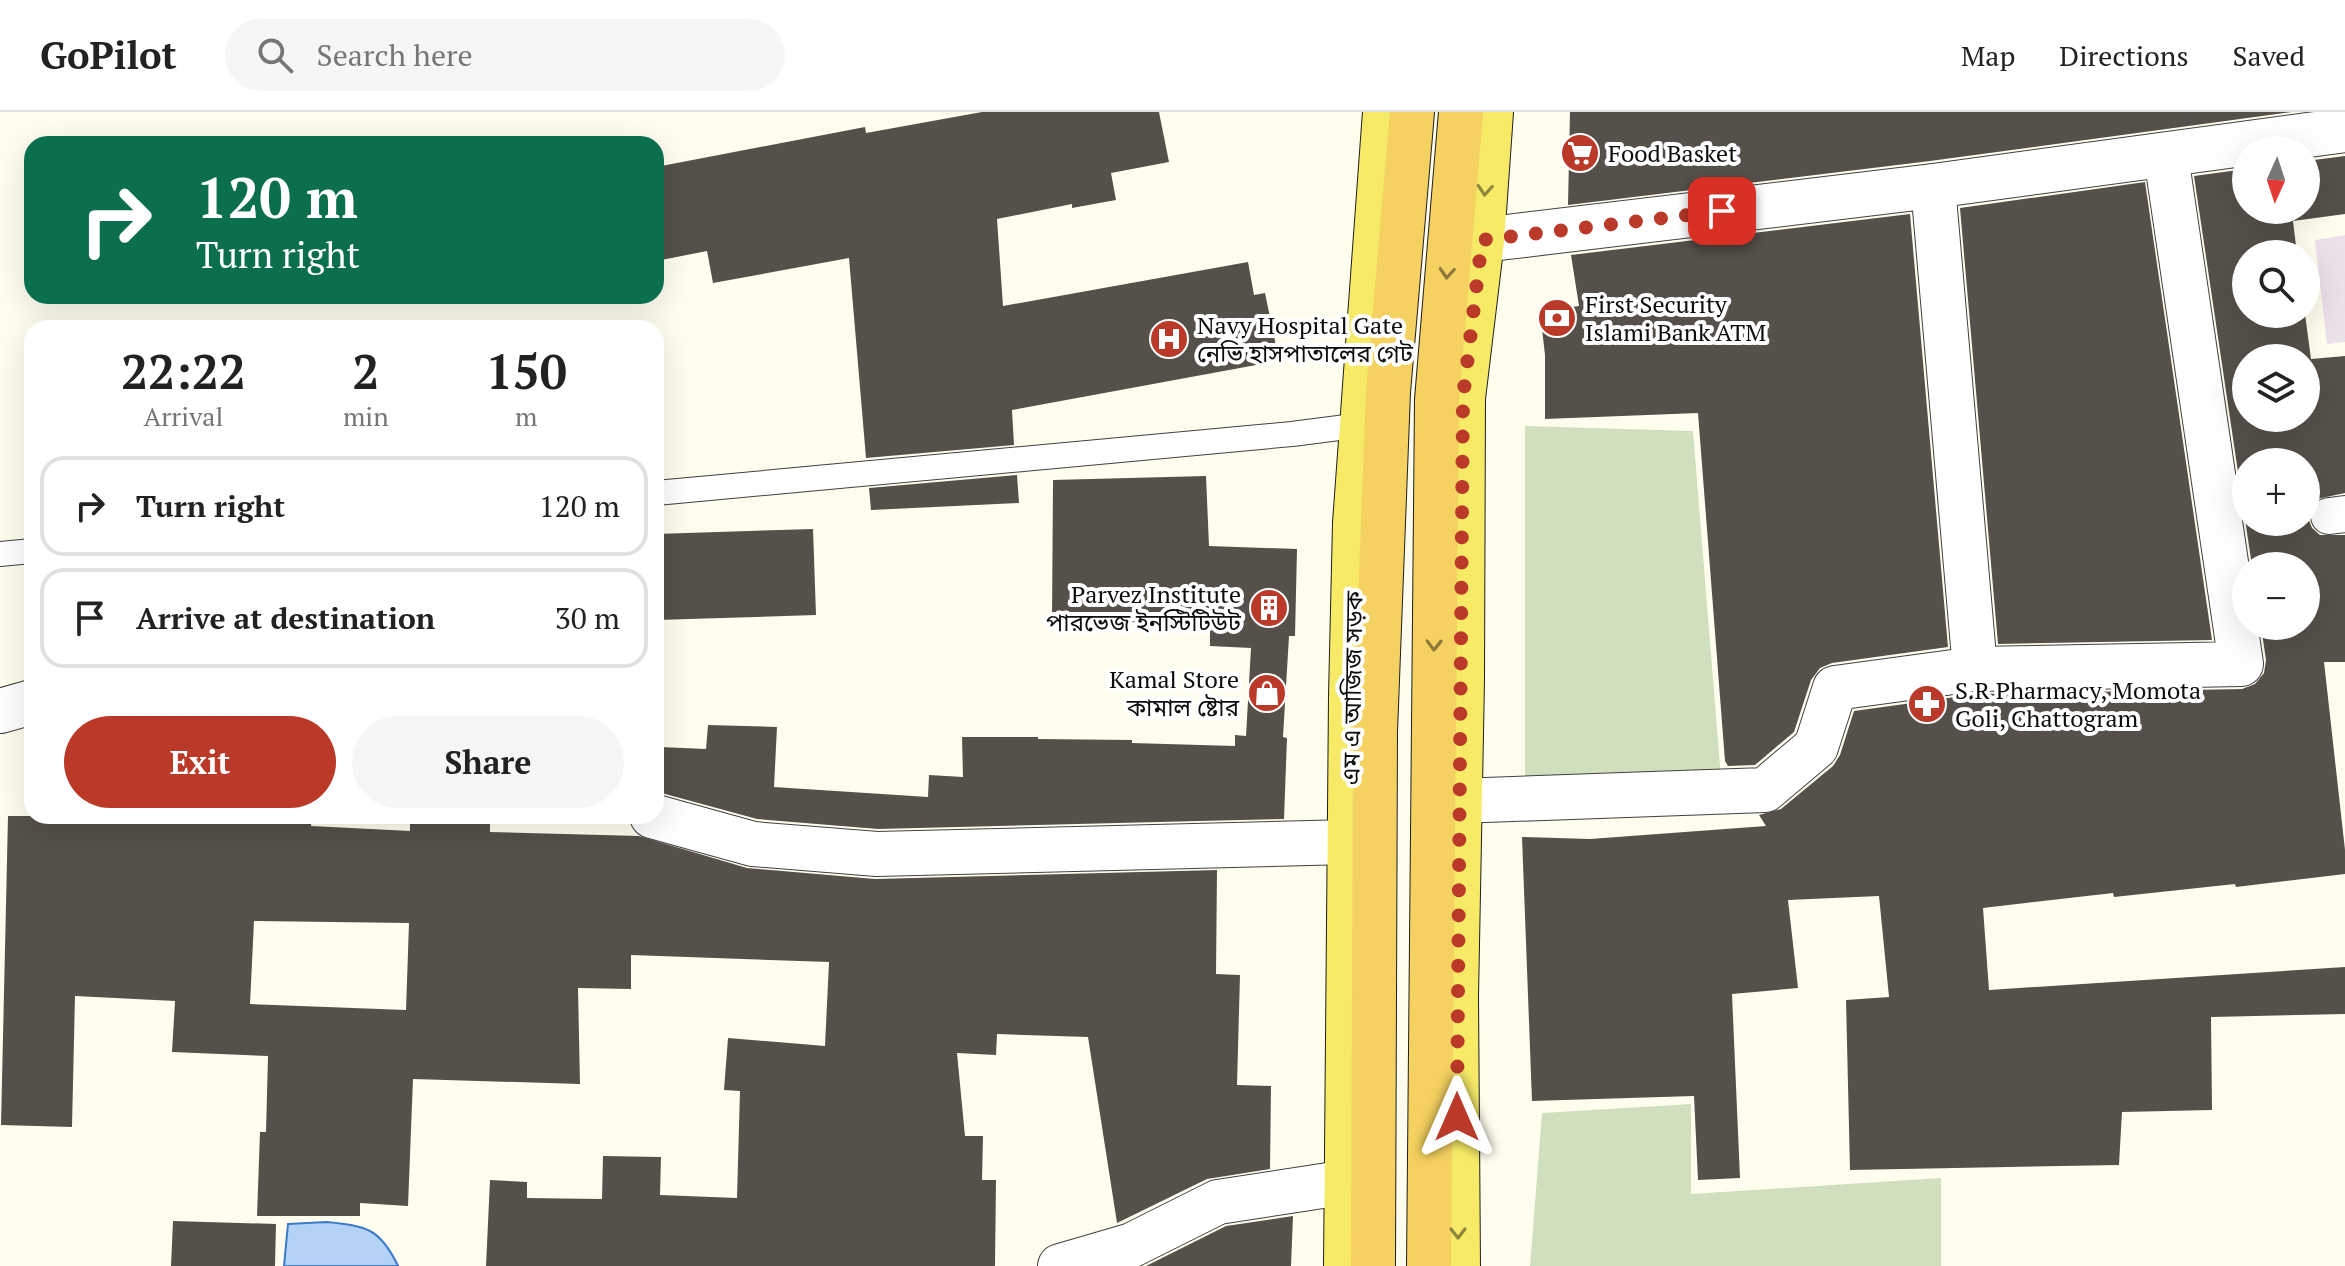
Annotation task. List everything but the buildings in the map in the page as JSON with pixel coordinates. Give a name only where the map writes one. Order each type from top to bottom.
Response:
[{"type":"highway","points":[[1373,1266],[1375,732],[1388,392],[1412,112]]},
{"type":"highway","points":[[1429,1266],[1437,400],[1461,112]]},
{"type":"main road","name":"এম এ আজিজ সড়ক","points":[[1346,1266],[1355,523],[1385,112]]},
{"type":"main road","points":[[1458,1266],[1458,801],[1462,681],[1463,398],[1482,240],[1491,112]]},
{"type":"street","points":[[1482,240],[1933,186],[2345,130]]},
{"type":"street","points":[[1458,801],[1765,790],[1816,747],[1835,688],[1975,669],[2241,664],[2166,156]]},
{"type":"street","points":[[1933,186],[1975,669]]},
{"type":"street","points":[[0,711],[24,704]]},
{"type":"street","points":[[664,819],[753,844],[877,854],[1349,842]]},
{"type":"street","points":[[1060,1266],[1132,1245],[1218,1202],[1348,1182]]},
{"type":"lane","points":[[664,492],[1362,425]]},
{"type":"lane","points":[[0,554],[24,552]]},
{"type":"shaded area","points":[[2345,235],[2345,342],[2327,344],[2320,283],[2320,240],[2315,240]]},
{"type":"green space","points":[[1525,426],[1693,431],[1721,778],[1525,783]]},
{"type":"green space","points":[[1691,1104],[1691,1194],[1941,1178],[1941,1266],[1530,1266],[1542,1113]]},
{"type":"water","points":[[327,1222],[370,1231],[385,1244],[398,1266],[284,1266],[288,1224]]},
{"type":"place","name":"Food Basket","points":[[1580,153]]},
{"type":"place","name":"First Security Islami Bank ATM","points":[[1557,318]]},
{"type":"place","name":"Navy Hospital Gate নেভি হাসপাতালের গেট","points":[[1169,339]]},
{"type":"place","name":"Parvez Institute পারভেজ ইনস্টিটিউট","points":[[1269,608]]},
{"type":"place","name":"Kamal Store কামাল ষ্টোর","points":[[1267,693]]},
{"type":"place","name":"S.R Pharmacy, Momota Goli, Chattogram","points":[[1927,704]]},
{"type":"route","points":[[1457,1117],[1463,398],[1482,240],[1722,211]]}]
